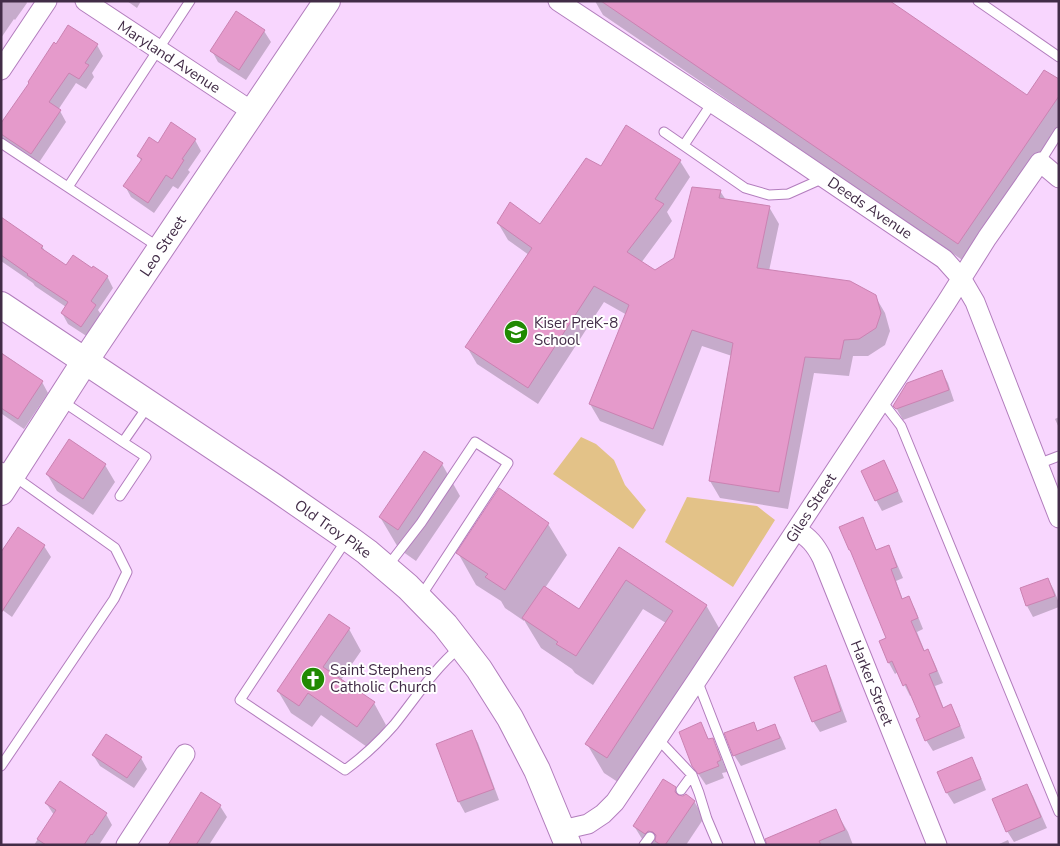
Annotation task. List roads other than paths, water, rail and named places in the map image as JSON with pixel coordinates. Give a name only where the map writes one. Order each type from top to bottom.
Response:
[{"type":"main road","name":"Leo Street","points":[[5,478],[60,400],[327,1]]},
{"type":"main road","name":"Old Troy Pike","points":[[1,305],[86,360],[348,538],[408,586],[445,625],[479,669],[510,718],[537,770],[565,837]]},
{"type":"street","points":[[1,70],[47,1]]},
{"type":"street","name":"Maryland Avenue","points":[[85,1],[253,112]]},
{"type":"street","name":"Deeds Avenue","points":[[558,1],[944,259],[961,278],[975,302],[1059,518]]},
{"type":"street","points":[[1040,162],[1059,178]]},
{"type":"street","name":"Giles Street","points":[[565,837],[603,814],[616,802],[961,278],[1040,162]]},
{"type":"street","name":"Harker Street","points":[[796,530],[816,546],[822,558],[937,845]]},
{"type":"street","points":[[126,845],[186,754]]},
{"type":"lane","points":[[68,187],[190,1]]},
{"type":"lane","points":[[978,1],[1059,57]]},
{"type":"lane","points":[[684,145],[712,103]]},
{"type":"lane","points":[[664,132],[745,188],[769,195],[788,194],[824,178]]},
{"type":"lane","points":[[1040,162],[1059,132]]},
{"type":"lane","points":[[1,143],[161,249]]},
{"type":"lane","points":[[60,400],[146,457],[120,496]]},
{"type":"lane","points":[[881,400],[901,426],[1059,812]]},
{"type":"lane","points":[[123,442],[150,404]]},
{"type":"lane","points":[[386,568],[421,523],[475,442],[508,463],[420,599]]},
{"type":"lane","points":[[1038,464],[1059,456]]},
{"type":"lane","points":[[1,766],[114,599],[127,572],[115,548],[5,478]]},
{"type":"lane","points":[[348,538],[240,700],[346,770],[361,759],[392,726],[447,658],[461,646]]},
{"type":"lane","points":[[697,680],[761,845]]},
{"type":"lane","points":[[658,739],[692,775],[718,845]]},
{"type":"lane","points":[[681,790],[692,775]]},
{"type":"place","name":"Kiser PreK-8 School","points":[[516,332]]},
{"type":"place","name":"Saint Stephens Catholic Church","points":[[313,679]]}]
